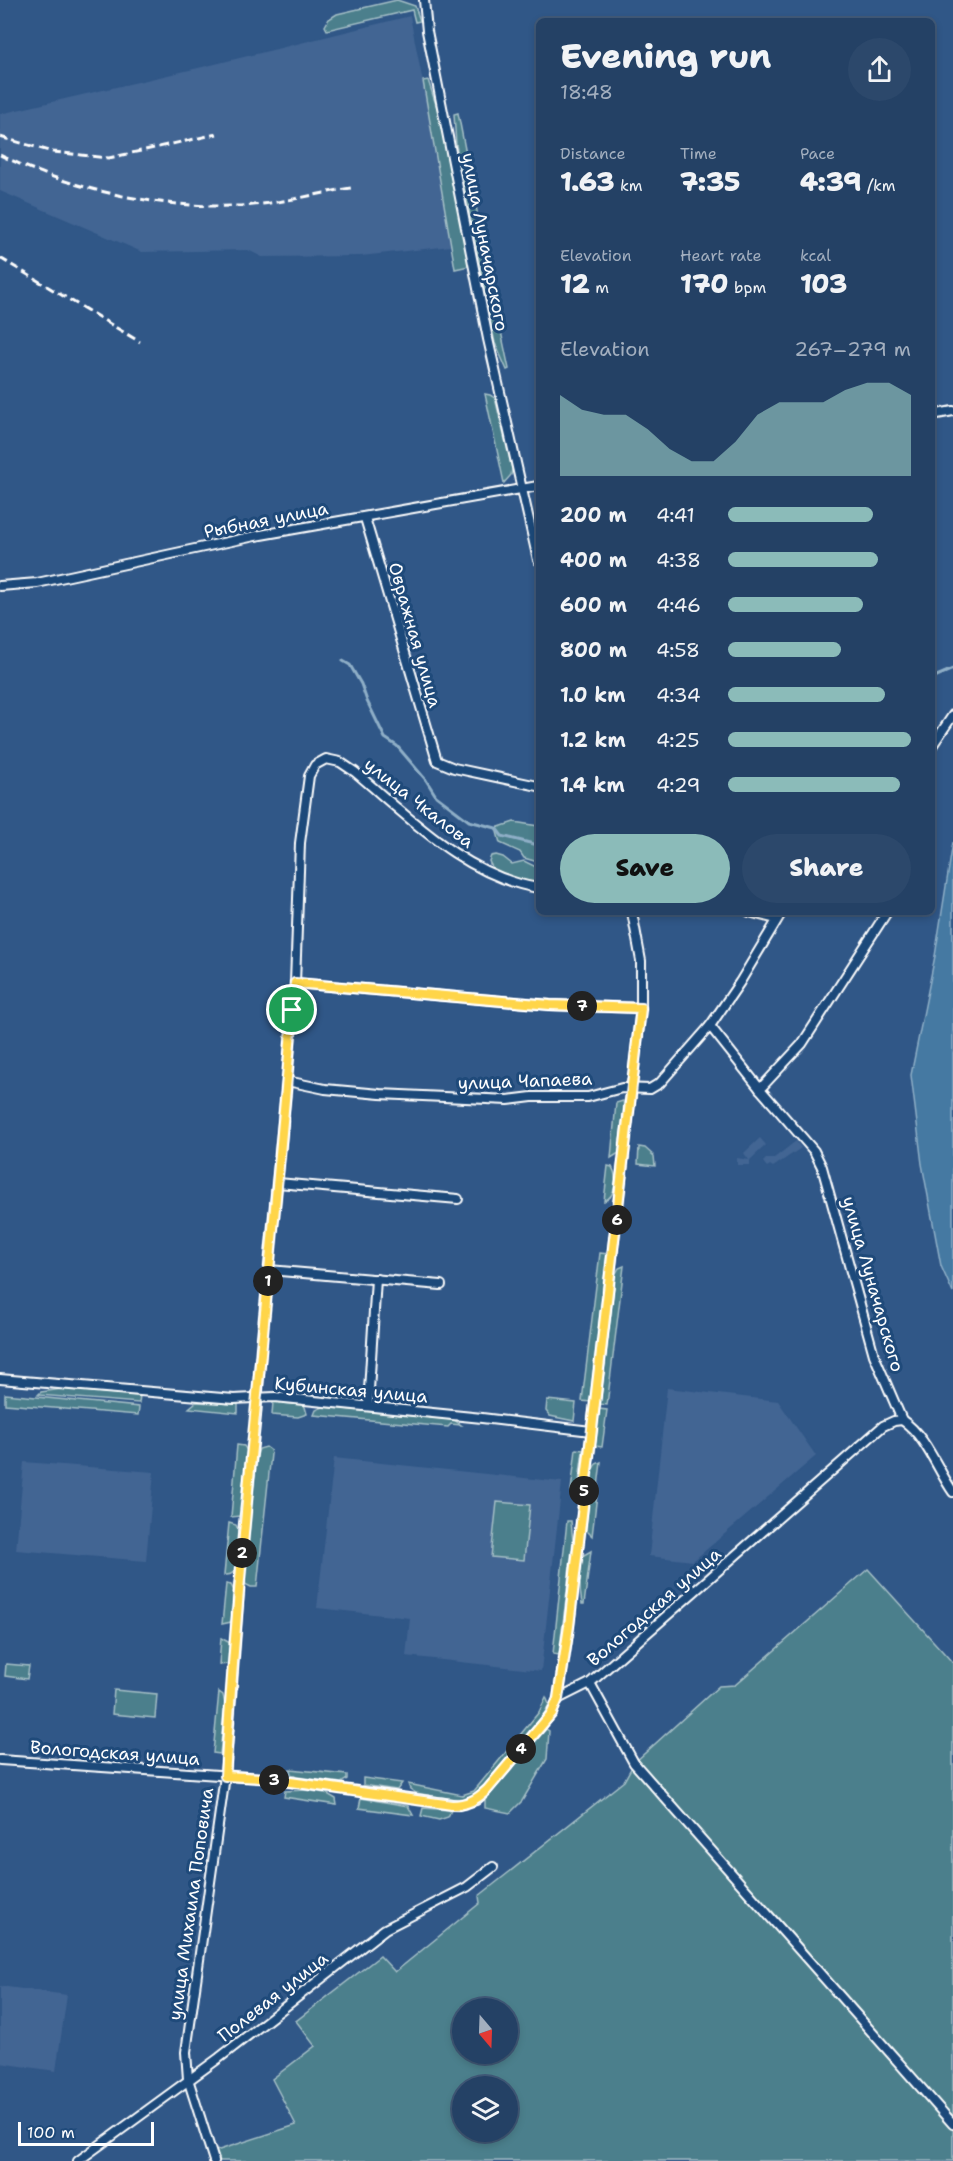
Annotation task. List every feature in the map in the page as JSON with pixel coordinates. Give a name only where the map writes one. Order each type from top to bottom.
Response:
[{"type":"street","name":"улица Луначарского","points":[[424,0],[427,31],[488,339],[536,551]]},
{"type":"street","points":[[935,414],[953,411]]},
{"type":"street","name":"Рыбная улица","points":[[0,586],[45,581],[255,536],[536,486]]},
{"type":"street","name":"Овражная улица","points":[[365,518],[437,761],[454,768],[536,786]]},
{"type":"street","points":[[935,742],[953,715]]},
{"type":"street","name":"улица Чкалова","points":[[315,765],[327,759],[340,762],[445,847],[502,879],[536,888]]},
{"type":"street","name":"улица Михаила Поповича","points":[[214,2161],[188,2079],[186,2052],[225,1776],[240,1569],[295,983],[300,843],[306,791],[309,776],[315,765]]},
{"type":"street","points":[[558,1699],[641,1008],[641,962],[633,915]]},
{"type":"street","points":[[759,915],[776,920]]},
{"type":"street","name":"улица Чапаева","points":[[287,1081],[325,1089],[380,1094],[508,1100],[532,1097],[588,1097],[622,1088],[650,1089],[660,1083],[710,1026],[740,982],[780,915]]},
{"type":"street","points":[[760,1089],[802,1044],[885,915]]},
{"type":"street","points":[[295,983],[550,1005],[641,1008]]},
{"type":"street","name":"улица Луначарского","points":[[710,1026],[760,1089],[814,1151],[822,1167],[874,1355],[902,1420],[921,1440],[953,1492]]},
{"type":"street","points":[[278,1183],[458,1199]]},
{"type":"street","points":[[269,1270],[441,1285]]},
{"type":"street","points":[[369,1406],[376,1279]]},
{"type":"street","name":"Кубинская улица","points":[[0,1378],[234,1399],[274,1397],[591,1431]]},
{"type":"street","name":"Вологодская улица","points":[[0,1760],[262,1778],[465,1805],[476,1800],[487,1790],[552,1713],[558,1699],[590,1683],[883,1426],[902,1420]]},
{"type":"street","points":[[590,1683],[634,1762],[953,2124]]},
{"type":"street","name":"Полевая улица","points":[[78,2161],[219,2058],[385,1929],[467,1887],[493,1867]]},
{"type":"shaded area","points":[[410,16],[441,175],[439,178],[451,246],[361,256],[262,257],[248,250],[142,252],[0,191],[0,114]]},
{"type":"shaded area","points":[[953,842],[953,1293],[941,1266],[922,1164],[911,1075],[935,956]]},
{"type":"shaded area","points":[[760,1138],[766,1145],[750,1160],[750,1165],[737,1165],[737,1158],[749,1160],[744,1153]]},
{"type":"shaded area","points":[[796,1141],[801,1148],[773,1167],[770,1165],[767,1167],[763,1162],[766,1159],[773,1159]]},
{"type":"shaded area","points":[[667,1388],[778,1401],[816,1456],[693,1561],[649,1556]]},
{"type":"shaded area","points":[[334,1458],[562,1482],[541,1671],[406,1656],[410,1618],[317,1608]]},
{"type":"shaded area","points":[[24,1462],[154,1472],[146,1561],[16,1550]]},
{"type":"shaded area","points":[[0,1986],[67,1995],[56,2071],[0,2063]]},
{"type":"green space","points":[[397,0],[415,6],[420,21],[415,22],[412,10],[327,30],[325,26],[329,19],[337,14]]},
{"type":"green space","points":[[428,80],[440,117],[469,266],[455,269],[423,81]]},
{"type":"green space","points":[[458,113],[494,299],[487,301],[456,145],[454,114]]},
{"type":"green space","points":[[495,303],[509,369],[507,370],[495,343],[487,305]]},
{"type":"green space","points":[[485,394],[495,398],[512,469],[511,475],[504,483]]},
{"type":"green space","points":[[514,822],[536,826],[536,861],[524,858],[520,852],[500,843],[496,828]]},
{"type":"green space","points":[[491,856],[503,857],[512,864],[524,861],[536,867],[536,884],[503,875],[492,867],[489,861]]},
{"type":"green space","points":[[623,1101],[619,1153],[611,1158],[616,1103]]},
{"type":"green space","points":[[639,1147],[645,1148],[654,1156],[655,1166],[638,1164]]},
{"type":"green space","points":[[608,1166],[614,1171],[615,1186],[611,1195],[604,1201]]},
{"type":"green space","points":[[600,1253],[608,1254],[591,1402],[582,1401]]},
{"type":"green space","points":[[624,1266],[607,1405],[600,1404],[615,1275],[619,1268]]},
{"type":"green space","points":[[62,1389],[140,1396],[139,1403],[38,1395],[41,1392]]},
{"type":"green space","points":[[5,1394],[139,1407],[138,1415],[5,1404]]},
{"type":"green space","points":[[547,1400],[576,1403],[574,1421],[550,1416],[546,1411]]},
{"type":"green space","points":[[196,1402],[238,1404],[238,1413],[189,1408]]},
{"type":"green space","points":[[273,1402],[302,1405],[307,1414],[298,1417],[272,1415]]},
{"type":"green space","points":[[323,1407],[454,1420],[461,1425],[451,1424],[448,1427],[314,1415],[316,1410]]},
{"type":"green space","points":[[599,1409],[607,1410],[602,1447],[595,1446]]},
{"type":"green space","points":[[237,1445],[244,1446],[248,1452],[243,1510],[240,1516],[231,1517]]},
{"type":"green space","points":[[266,1447],[271,1454],[257,1587],[251,1587],[245,1584],[244,1580],[257,1455],[259,1449]]},
{"type":"green space","points":[[576,1449],[583,1450],[579,1481],[573,1493],[571,1491]]},
{"type":"green space","points":[[601,1462],[592,1536],[585,1529],[592,1470],[596,1464]]},
{"type":"green space","points":[[497,1502],[530,1505],[524,1560],[491,1557]]},
{"type":"green space","points":[[567,1521],[571,1521],[573,1542],[559,1655],[553,1654]]},
{"type":"green space","points":[[229,1523],[236,1525],[238,1530],[235,1569],[231,1574],[224,1575]]},
{"type":"green space","points":[[591,1551],[584,1604],[582,1604],[580,1568],[582,1556]]},
{"type":"green space","points":[[868,1569],[953,1663],[953,2161],[220,2161],[216,2151],[296,2125],[272,2079],[315,2046],[296,2021],[380,1956],[395,1972],[480,1903],[479,1896],[624,1781],[634,1763],[719,1686],[735,1685]]},
{"type":"green space","points":[[226,1584],[231,1585],[234,1591],[232,1619],[231,1622],[222,1624]]},
{"type":"green space","points":[[221,1638],[230,1643],[229,1664],[219,1665]]},
{"type":"green space","points":[[6,1664],[29,1666],[27,1679],[5,1676]]},
{"type":"green space","points":[[114,1690],[157,1694],[155,1718],[112,1714]]},
{"type":"green space","points":[[219,1692],[223,1695],[225,1703],[220,1754],[213,1753]]},
{"type":"green space","points":[[546,1697],[549,1704],[544,1714],[496,1774],[474,1794],[466,1798],[455,1799],[416,1793],[410,1789],[408,1784],[462,1795],[474,1791],[539,1712]]},
{"type":"green space","points":[[546,1729],[549,1731],[547,1759],[522,1801],[510,1813],[485,1808],[485,1800]]},
{"type":"green space","points":[[290,1769],[347,1775],[347,1779],[341,1783],[296,1777],[291,1774]]},
{"type":"green space","points":[[363,1778],[402,1783],[397,1790],[363,1785]]},
{"type":"green space","points":[[305,1790],[326,1793],[336,1799],[337,1805],[284,1797],[285,1791]]},
{"type":"green space","points":[[361,1798],[408,1806],[413,1815],[359,1808]]},
{"type":"green space","points":[[423,1808],[451,1810],[448,1817],[439,1820],[421,1816]]},
{"type":"waterway","points":[[343,661],[350,665],[361,684],[385,738],[397,746],[426,780],[436,796],[469,821],[496,828],[502,836],[536,844]]},
{"type":"waterway","points":[[935,677],[953,669]]},
{"type":"railway","points":[[0,137],[53,152],[109,158],[217,134]]},
{"type":"railway","points":[[0,155],[85,187],[176,204],[251,205],[351,188]]},
{"type":"railway","points":[[0,258],[140,342]]},
{"type":"route","points":[[295,983],[550,1005],[641,1008],[569,1626],[558,1699],[552,1713],[487,1790],[476,1800],[465,1805],[343,1791],[262,1778],[225,1776],[239,1580],[278,1183],[292,1010],[295,983]]}]
